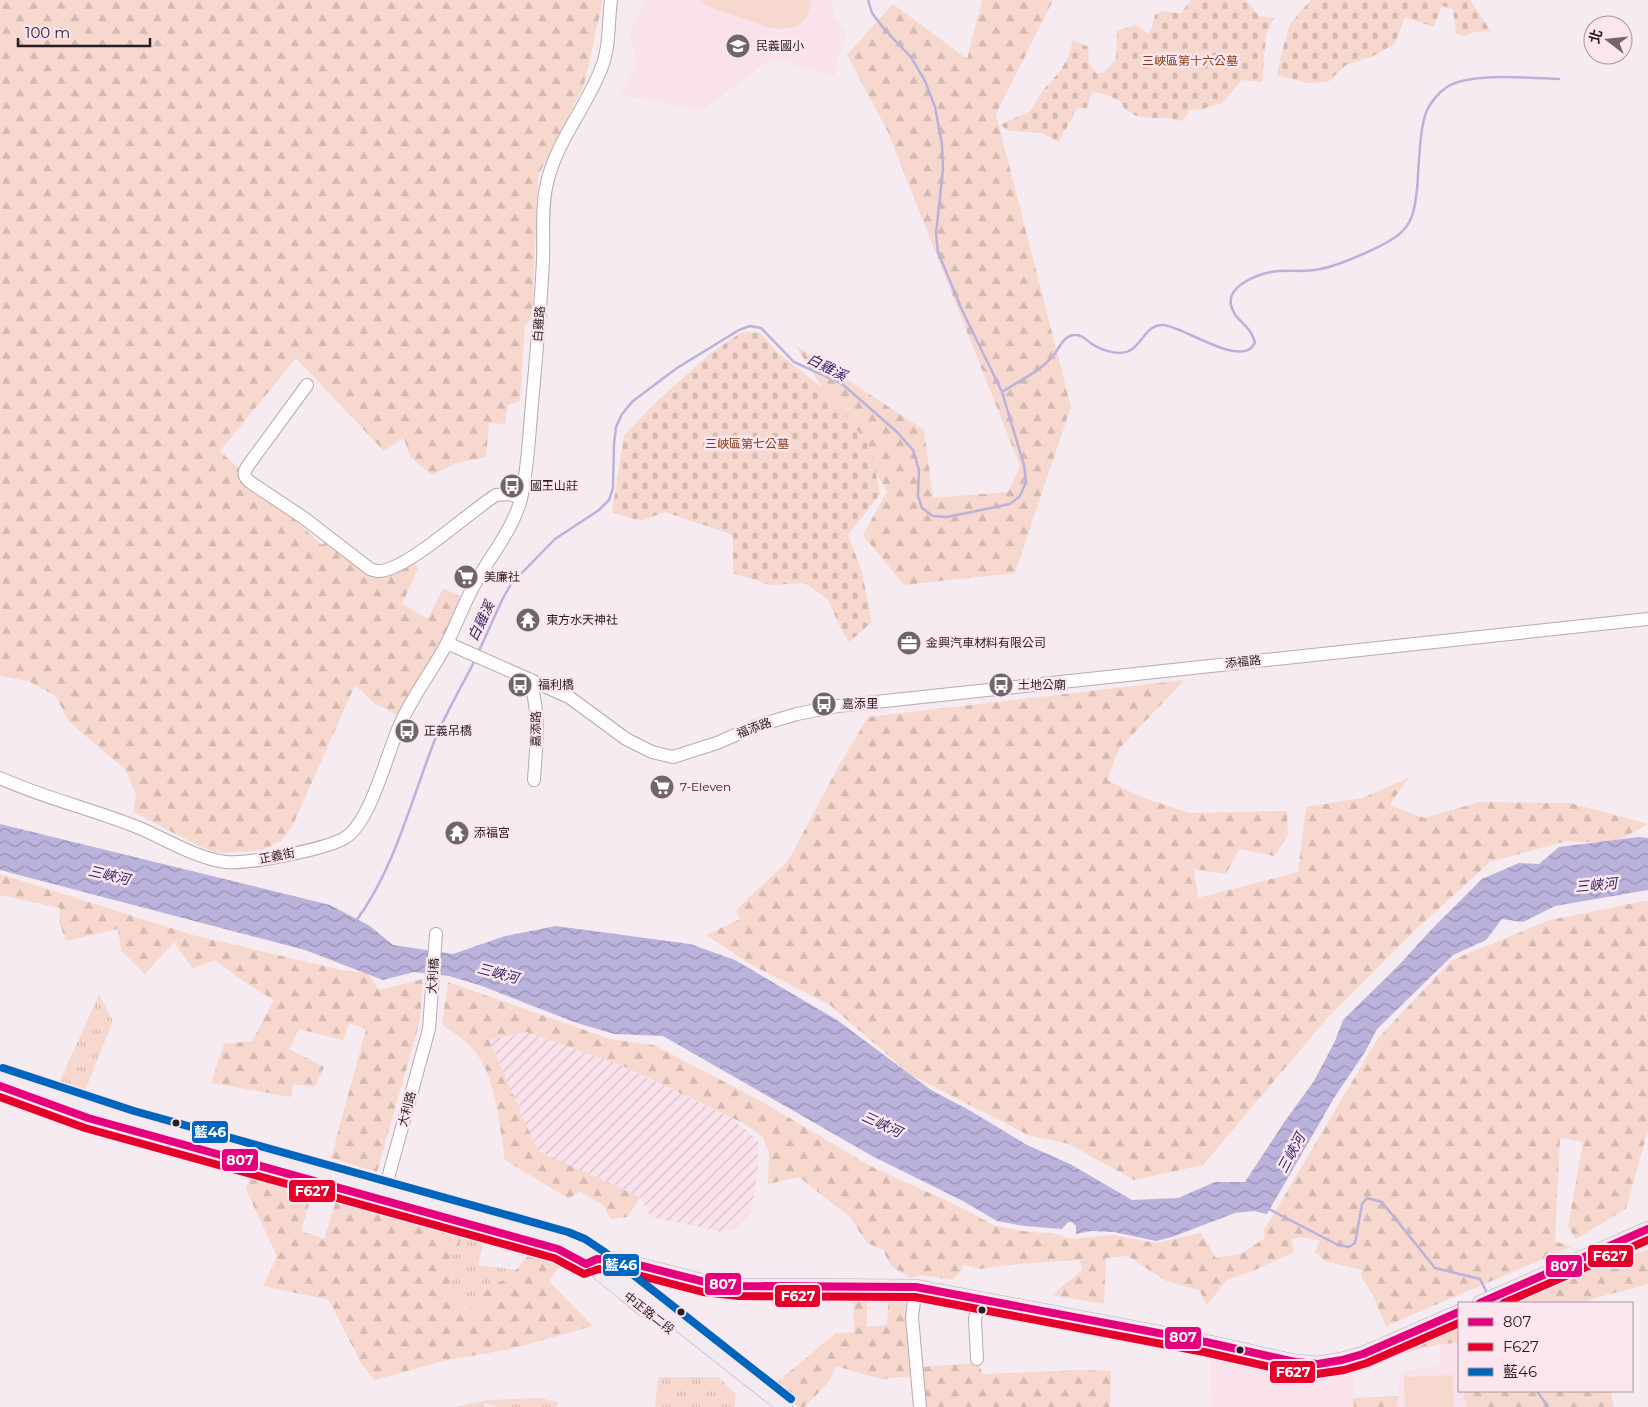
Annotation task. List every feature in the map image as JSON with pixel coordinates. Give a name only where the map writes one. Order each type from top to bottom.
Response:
[{"type":"main road","name":"中正路二段","points":[[0,1077],[131,1121],[383,1195]]},
{"type":"main road","name":"中正路二段","points":[[0,1086],[88,1118],[565,1242],[580,1248],[592,1262],[769,1407]]},
{"type":"main road","points":[[1483,1302],[1648,1229]]},
{"type":"main road","points":[[592,1262],[619,1260],[705,1282],[740,1286],[916,1287],[1206,1342],[1295,1362],[1318,1364],[1363,1354],[1458,1312]]},
{"type":"main road","name":"中正路二段","points":[[592,1262],[785,1407]]},
{"type":"street","name":"白雞路","points":[[447,643],[475,583],[512,523],[521,498],[537,351],[543,258],[543,217],[547,181],[557,155],[593,88],[604,62],[611,0]]},
{"type":"street","points":[[307,385],[246,467],[245,476],[250,482],[304,518],[370,569],[378,571],[387,570],[415,555],[496,495],[510,494],[521,498]]},
{"type":"street","name":"添福路","points":[[838,706],[1648,619]]},
{"type":"street","points":[[447,643],[530,679]]},
{"type":"street","name":"正義街","points":[[0,778],[135,826],[214,860],[228,862],[252,861],[329,845],[350,835],[359,826],[400,724],[447,643]]},
{"type":"street","name":"福添路","points":[[530,679],[569,697],[626,739],[652,752],[673,757],[717,743],[756,726],[798,714],[838,706]]},
{"type":"street","name":"嘉添路","points":[[530,679],[537,717],[534,780]]},
{"type":"street","name":"大利橋","points":[[430,1018],[436,934]]},
{"type":"street","name":"大利路","points":[[383,1195],[429,1029],[430,1018]]},
{"type":"street","points":[[916,1287],[912,1317],[920,1407]]},
{"type":"street","points":[[978,1359],[975,1318],[980,1300]]},
{"type":"shaded area","name":"民義國小","points":[[646,0],[832,0],[835,17],[846,34],[834,77],[773,58],[701,111],[655,100],[631,97],[621,92],[636,62],[630,33]]},
{"type":"shaded area","points":[[527,1032],[623,1066],[733,1119],[758,1141],[758,1171],[751,1211],[731,1231],[722,1232],[651,1217],[640,1197],[538,1151],[489,1040]]},
{"type":"shaded area","points":[[1458,1343],[1458,1392],[1499,1392],[1503,1407],[1397,1407],[1399,1380],[1403,1371],[1441,1366],[1440,1344]]},
{"type":"shaded area","points":[[1209,1352],[1311,1368],[1353,1367],[1354,1407],[1212,1407]]},
{"type":"green space","points":[[0,0],[603,0],[584,85],[538,176],[532,318],[525,325],[520,401],[508,405],[505,424],[489,423],[486,457],[457,463],[432,475],[410,457],[404,438],[384,451],[296,358],[220,451],[322,545],[326,541],[365,572],[381,578],[396,573],[414,563],[418,569],[402,604],[428,619],[443,588],[461,597],[443,640],[397,715],[374,703],[355,685],[292,827],[281,841],[262,850],[219,853],[201,847],[133,812],[136,795],[126,770],[68,721],[56,696],[28,681],[0,676]]},
{"type":"green space","points":[[699,0],[811,0],[810,9],[804,21],[793,27],[779,29],[709,7]]},
{"type":"green space","points":[[982,0],[1053,0],[996,114],[1071,407],[1015,573],[904,585],[863,535],[887,491],[796,346],[924,430],[933,498],[1008,492],[1020,466],[888,132],[847,55],[893,4],[967,59]]},
{"type":"green space","name":"三峽區第十六公墓","points":[[1191,0],[1246,0],[1259,16],[1274,18],[1266,35],[1262,82],[1242,80],[1222,103],[1202,109],[1190,110],[1183,121],[1136,116],[1124,108],[1120,101],[1105,94],[1092,92],[1087,108],[1077,108],[1059,142],[1042,133],[1010,131],[1000,125],[1030,111],[1043,90],[1058,74],[1068,58],[1073,40],[1088,47],[1089,63],[1097,74],[1105,71],[1116,60],[1117,31],[1135,25],[1149,34],[1155,15],[1162,11],[1181,13]]},
{"type":"green space","points":[[1311,0],[1470,0],[1491,31],[1474,32],[1464,37],[1456,33],[1453,9],[1442,6],[1434,27],[1405,17],[1395,44],[1371,57],[1346,65],[1328,82],[1308,83],[1277,75],[1290,24]]},
{"type":"green space","name":"三峽區第七公墓","points":[[742,332],[760,333],[778,353],[824,389],[871,448],[880,494],[848,535],[862,572],[872,622],[849,642],[828,600],[805,583],[770,585],[733,573],[733,535],[665,512],[640,521],[612,512],[624,436],[654,404],[711,353]]},
{"type":"green space","points":[[1184,680],[1119,749],[1107,780],[1141,797],[1189,813],[1287,811],[1288,835],[1274,856],[1239,849],[1226,874],[1194,869],[1198,898],[1298,872],[1306,807],[1362,798],[1408,778],[1390,805],[1424,818],[1480,802],[1570,803],[1648,824],[1614,843],[1566,841],[1490,862],[1414,931],[1329,1016],[1203,1165],[1134,1180],[1069,1144],[1028,1135],[911,1075],[830,1005],[750,964],[706,935],[740,919],[736,910],[788,861],[836,771],[868,717]]},
{"type":"green space","points":[[0,874],[196,936],[341,970],[367,973],[379,990],[423,979],[420,1021],[377,1172],[331,1158],[366,1029],[349,1023],[343,1040],[299,1029],[289,1049],[324,1067],[315,1087],[293,1084],[291,1097],[211,1083],[224,1044],[252,1041],[274,1000],[246,983],[215,960],[193,969],[174,942],[145,974],[121,951],[118,929],[66,941],[59,922],[60,908],[0,895]]},
{"type":"green space","points":[[1648,901],[1648,1130],[1626,1209],[1576,1239],[1568,1227],[1583,1142],[1560,1138],[1555,1241],[1571,1247],[1386,1326],[1373,1296],[1361,1276],[1362,1270],[1325,1261],[1315,1252],[1320,1241],[1301,1237],[1291,1239],[1294,1252],[1227,1280],[1207,1305],[1199,1290],[1166,1281],[1128,1256],[1106,1258],[1104,1304],[1052,1295],[1082,1270],[1080,1260],[1006,1265],[980,1269],[963,1265],[961,1272],[952,1280],[921,1275],[911,1278],[891,1266],[883,1250],[867,1243],[850,1217],[799,1177],[768,1184],[769,1153],[763,1137],[743,1123],[623,1066],[527,1032],[489,1040],[538,1151],[640,1197],[628,1217],[610,1219],[604,1206],[579,1191],[569,1199],[505,1160],[495,1099],[485,1069],[470,1046],[442,1024],[448,982],[610,1039],[654,1045],[759,1100],[872,1167],[954,1204],[995,1226],[1056,1234],[1071,1239],[1113,1235],[1155,1243],[1201,1233],[1216,1258],[1241,1254],[1265,1238],[1264,1230],[1378,1038],[1452,960],[1550,920]]},
{"type":"green space","points":[[99,995],[113,1021],[83,1096],[58,1085]]},
{"type":"green space","points":[[252,1173],[313,1191],[301,1231],[324,1239],[337,1198],[465,1230],[458,1248],[448,1260],[454,1274],[444,1299],[479,1311],[485,1286],[508,1279],[528,1256],[550,1261],[559,1267],[549,1281],[593,1326],[511,1349],[447,1360],[375,1380],[362,1365],[329,1300],[263,1286],[277,1257],[246,1189]]},
{"type":"green space","points":[[465,1230],[485,1235],[478,1265],[516,1270],[508,1279],[485,1286],[480,1311],[444,1300],[454,1274],[448,1260],[458,1248]]},
{"type":"green space","points":[[1648,1250],[1648,1284],[1588,1300],[1588,1302],[1498,1302],[1576,1272]]},
{"type":"green space","points":[[853,1291],[867,1292],[867,1327],[887,1325],[889,1292],[911,1291],[905,1320],[914,1376],[881,1379],[836,1366],[831,1378],[823,1388],[804,1407],[798,1407],[771,1387],[836,1333],[854,1332]]},
{"type":"green space","points":[[1458,1317],[1458,1343],[1440,1344],[1381,1357],[1414,1343],[1412,1335]]},
{"type":"green space","points":[[978,1363],[983,1374],[1081,1370],[1111,1371],[1110,1407],[924,1407],[921,1367]]},
{"type":"green space","points":[[1453,1375],[1454,1407],[1405,1407],[1404,1377]]},
{"type":"green space","points":[[658,1377],[718,1377],[736,1394],[734,1407],[655,1407]]},
{"type":"green space","points":[[1463,1392],[1610,1392],[1614,1407],[1467,1407]]},
{"type":"green space","points":[[1398,1396],[1397,1407],[1354,1407],[1353,1398]]},
{"type":"green space","points":[[540,1398],[558,1402],[556,1407],[496,1407],[485,1403],[483,1407],[456,1407],[487,1400]]},
{"type":"water","name":"三峽河","points":[[0,824],[330,905],[370,926],[393,945],[453,954],[505,936],[556,926],[690,944],[735,960],[837,1020],[931,1090],[969,1110],[1027,1145],[1070,1164],[1132,1200],[1178,1198],[1215,1182],[1245,1182],[1314,1081],[1335,1041],[1343,1020],[1482,879],[1519,863],[1539,864],[1559,847],[1639,837],[1648,838],[1648,890],[1555,906],[1523,922],[1502,919],[1486,940],[1453,955],[1377,1029],[1365,1052],[1334,1098],[1267,1214],[1254,1211],[1235,1213],[1172,1237],[1156,1241],[1114,1232],[1091,1231],[1076,1234],[1076,1226],[1072,1222],[1068,1222],[1062,1229],[1025,1226],[997,1221],[963,1201],[874,1157],[663,1036],[614,1034],[574,1022],[482,986],[449,976],[414,972],[383,980],[305,950],[0,870]]},
{"type":"waterway","name":"白雞溪","points":[[478,653],[511,584],[555,539],[599,510],[609,500],[613,488],[616,427],[622,414],[633,401],[677,368],[739,330],[750,326],[761,328],[794,362],[841,383],[897,432],[913,450],[919,470],[918,496],[922,508],[933,516],[947,517],[1010,504],[1020,496],[1026,482],[1024,465],[1002,392],[962,310],[938,252],[936,234],[943,169],[942,144],[935,107],[925,81],[911,57],[885,30],[872,13],[868,0]]},
{"type":"waterway","points":[[1002,392],[1041,367],[1052,357],[1065,340],[1072,335],[1081,336],[1105,350],[1120,353],[1134,348],[1153,327],[1164,325],[1232,351],[1242,352],[1250,349],[1255,343],[1252,335],[1234,313],[1231,305],[1233,292],[1244,282],[1271,272],[1314,270],[1338,264],[1360,256],[1381,245],[1397,236],[1407,226],[1415,203],[1424,118],[1427,110],[1441,92],[1457,82],[1470,79],[1501,77],[1559,79]]},
{"type":"waterway","name":"白雞溪","points":[[356,921],[381,880],[401,834],[438,732],[475,660]]},
{"type":"waterway","points":[[1267,1208],[1338,1245],[1349,1247],[1355,1243],[1362,1204],[1367,1198],[1382,1202],[1435,1268],[1480,1279],[1487,1293]]},
{"type":"waterway","points":[[1538,1392],[1548,1407]]},
{"type":"transit line","name":"藍46","points":[[3,1068],[134,1111],[568,1232],[585,1239],[603,1251],[791,1399]]},
{"type":"transit line","name":"807","points":[[0,1086],[88,1118],[558,1249],[586,1264],[597,1259],[619,1260],[705,1282],[740,1286],[916,1287],[1206,1342],[1295,1362],[1318,1364],[1363,1354],[1458,1312]]},
{"type":"transit line","name":"F627","points":[[0,1097],[85,1128],[554,1258],[584,1274],[599,1269],[618,1270],[703,1292],[739,1296],[915,1297],[1204,1352],[1293,1372],[1317,1374],[1344,1370],[1367,1363],[1458,1323]]},
{"type":"transit line","name":"807","points":[[1482,1302],[1648,1229]]},
{"type":"transit line","name":"F627","points":[[1506,1302],[1648,1240]]},
{"type":"place","name":"民義國小","points":[[738,46]]},
{"type":"place","name":"國王山莊","points":[[512,486]]},
{"type":"place","name":"美廉社","points":[[466,577]]},
{"type":"place","name":"東方水天神社","points":[[528,620]]},
{"type":"place","name":"金興汽車材料有限公司","points":[[909,643]]},
{"type":"place","name":"福利橋","points":[[520,685]]},
{"type":"place","name":"土地公廟","points":[[1001,685]]},
{"type":"place","name":"嘉添里","points":[[824,704]]},
{"type":"place","name":"正義吊橋","points":[[407,731]]},
{"type":"place","name":"7-Eleven","points":[[662,787]]},
{"type":"place","name":"添福宮","points":[[457,833]]}]
